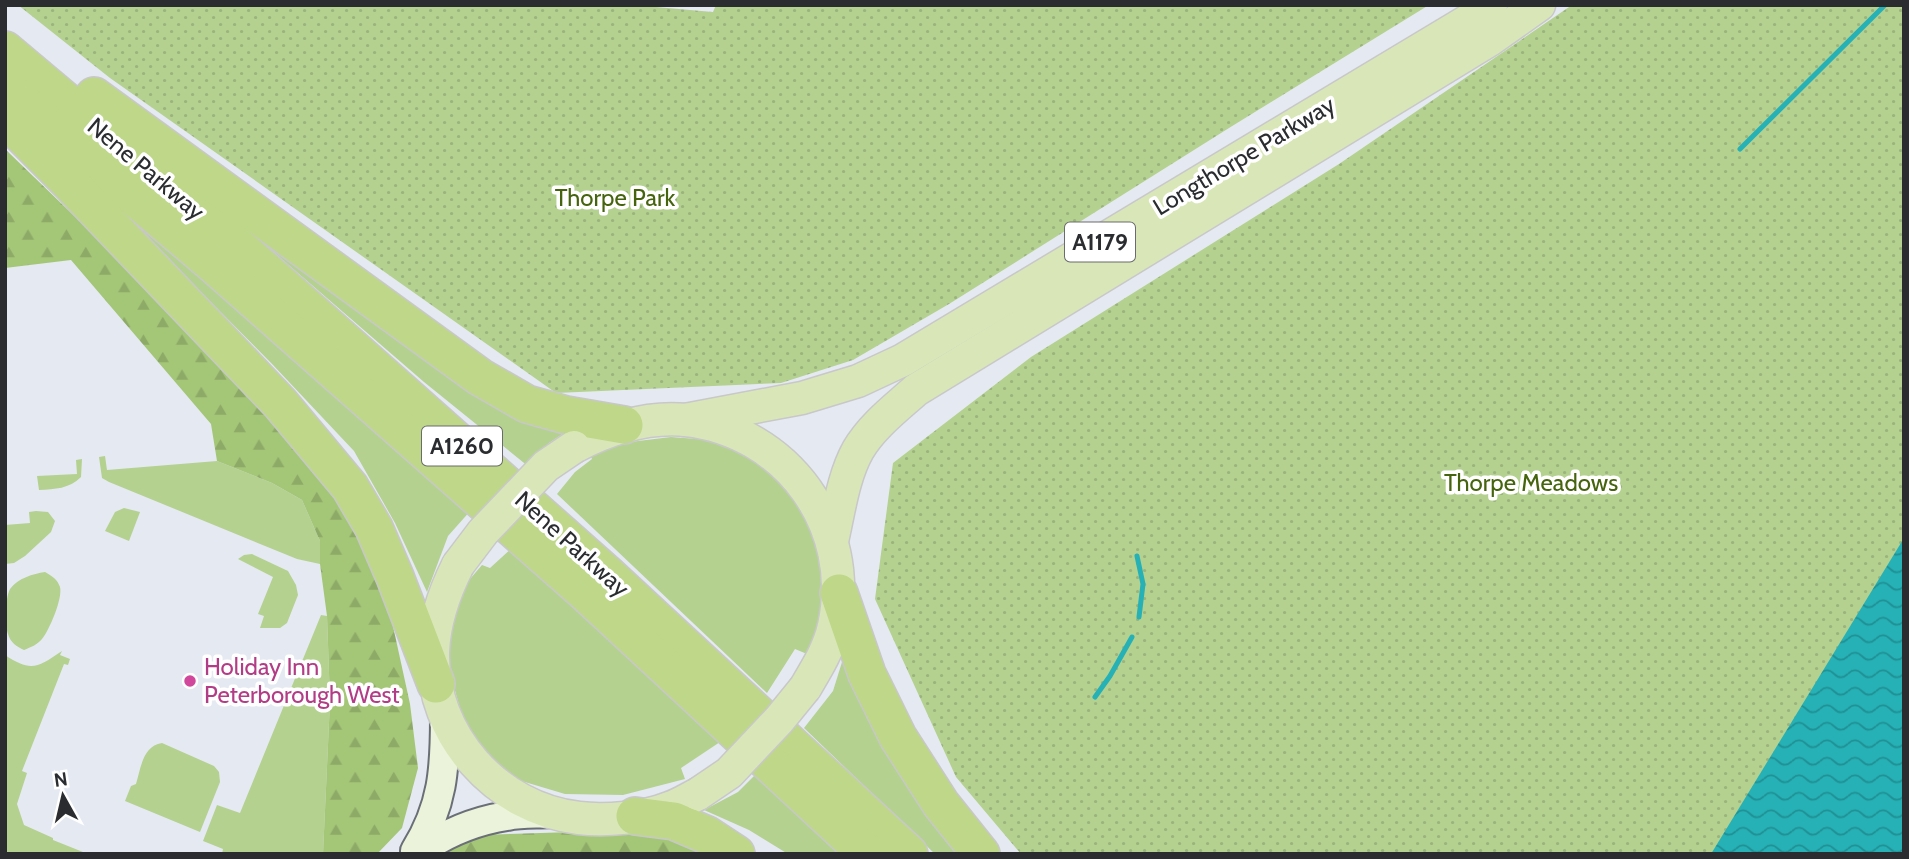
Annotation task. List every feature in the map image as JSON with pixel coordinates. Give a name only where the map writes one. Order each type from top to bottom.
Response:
[{"type":"highway","points":[[5,32],[480,377],[527,404],[566,415],[624,425]]},
{"type":"highway","name":"Nene Parkway","points":[[5,50],[233,242],[608,575],[909,854]]},
{"type":"highway","name":"Nene Parkway","points":[[5,88],[212,263],[587,594],[867,854]]},
{"type":"highway","points":[[5,118],[280,403],[349,487],[374,528],[395,577],[440,701]]},
{"type":"highway","points":[[839,593],[867,674],[898,737],[941,804],[981,854]]},
{"type":"highway","points":[[635,816],[674,821],[707,835],[736,854]]},
{"type":"main road","name":"Longthorpe Parkway","points":[[685,420],[802,398],[858,381],[903,360],[1428,45],[1490,5]]},
{"type":"main road","name":"Longthorpe Parkway","points":[[832,541],[844,486],[858,451],[878,425],[916,390],[1479,46],[1539,5]]},
{"type":"main road","points":[[654,420],[685,420],[718,426],[749,439],[777,458],[801,481],[819,509],[832,541],[839,593],[834,627],[823,659],[805,688],[779,720],[729,773],[698,794],[667,809],[607,819],[578,818],[551,813],[507,792],[487,777],[463,749],[440,701],[433,654],[436,623],[444,593],[458,565],[483,532],[546,466],[573,447],[624,425],[654,420]]},
{"type":"street","points":[[414,854],[428,831],[438,803],[445,766],[440,701]]},
{"type":"street","points":[[414,854],[438,839],[471,825],[506,816],[551,813]]},
{"type":"green space","name":"Thorpe Park","points":[[18,5],[633,5],[713,12],[716,5],[1429,5],[949,304],[853,360],[781,383],[556,393],[110,78]]},
{"type":"green space","name":"Thorpe Meadows","points":[[1572,5],[1904,5],[1904,854],[1021,854],[956,777],[875,599],[893,463],[1031,357],[1339,164]]},
{"type":"green space","points":[[51,141],[472,509],[448,536],[427,592],[395,523],[354,451],[273,365]]},
{"type":"green space","points":[[5,149],[256,397],[351,514],[386,594],[410,704],[418,768],[402,828],[377,854],[323,854],[330,701],[327,616],[320,564],[320,541],[302,500],[272,483],[217,461],[211,424],[71,260],[5,268]]},
{"type":"green space","points":[[181,172],[579,423],[549,443],[529,467],[424,382]]},
{"type":"green space","points":[[671,437],[723,441],[800,490],[827,584],[817,638],[807,654],[795,649],[767,693],[557,494],[575,472],[592,459],[588,451]]},
{"type":"green space","points":[[105,456],[107,470],[217,461],[272,483],[302,500],[320,541],[320,564],[297,559],[109,482],[102,478],[99,457]]},
{"type":"green space","points":[[82,459],[81,477],[72,484],[62,488],[39,490],[37,476],[77,474],[76,460]]},
{"type":"green space","points":[[124,508],[140,512],[129,541],[105,531],[115,512]]},
{"type":"green space","points":[[29,512],[48,512],[55,521],[51,532],[25,556],[14,563],[5,564],[5,525],[30,523]]},
{"type":"green space","points":[[514,546],[726,738],[681,768],[685,779],[623,795],[565,794],[508,777],[479,749],[461,712],[450,673],[449,622],[463,587],[482,565],[490,568]]},
{"type":"green space","points":[[252,554],[288,571],[296,585],[298,595],[287,623],[280,628],[260,628],[264,616],[258,614],[273,577],[238,559]]},
{"type":"green space","points":[[45,572],[54,578],[60,587],[57,606],[42,639],[24,650],[14,644],[8,634],[8,593],[21,579]]},
{"type":"green space","points":[[321,615],[327,616],[330,701],[323,854],[222,854],[223,849],[203,841],[217,805],[240,813]]},
{"type":"green space","points":[[847,646],[973,854],[935,854],[804,728],[833,691]]},
{"type":"green space","points":[[62,651],[60,655],[70,659],[68,665],[64,664],[22,771],[27,773],[17,804],[24,825],[88,854],[5,854],[5,655],[21,664],[34,666]]},
{"type":"green space","points":[[162,743],[214,766],[219,772],[220,782],[200,832],[125,801],[131,786],[136,784],[147,753]]},
{"type":"green space","points":[[760,770],[850,854],[788,854],[749,830],[704,810],[738,792]]},
{"type":"green space","points":[[638,830],[704,844],[718,854],[429,854],[480,835]]},
{"type":"water","points":[[1904,538],[1904,854],[1711,854]]},
{"type":"waterway","points":[[1740,149],[1885,5]]},
{"type":"waterway","points":[[1137,556],[1143,584],[1139,617]]},
{"type":"waterway","points":[[1095,697],[1132,637]]},
{"type":"place","name":"Holiday Inn Peterborough West","points":[[190,681]]}]
